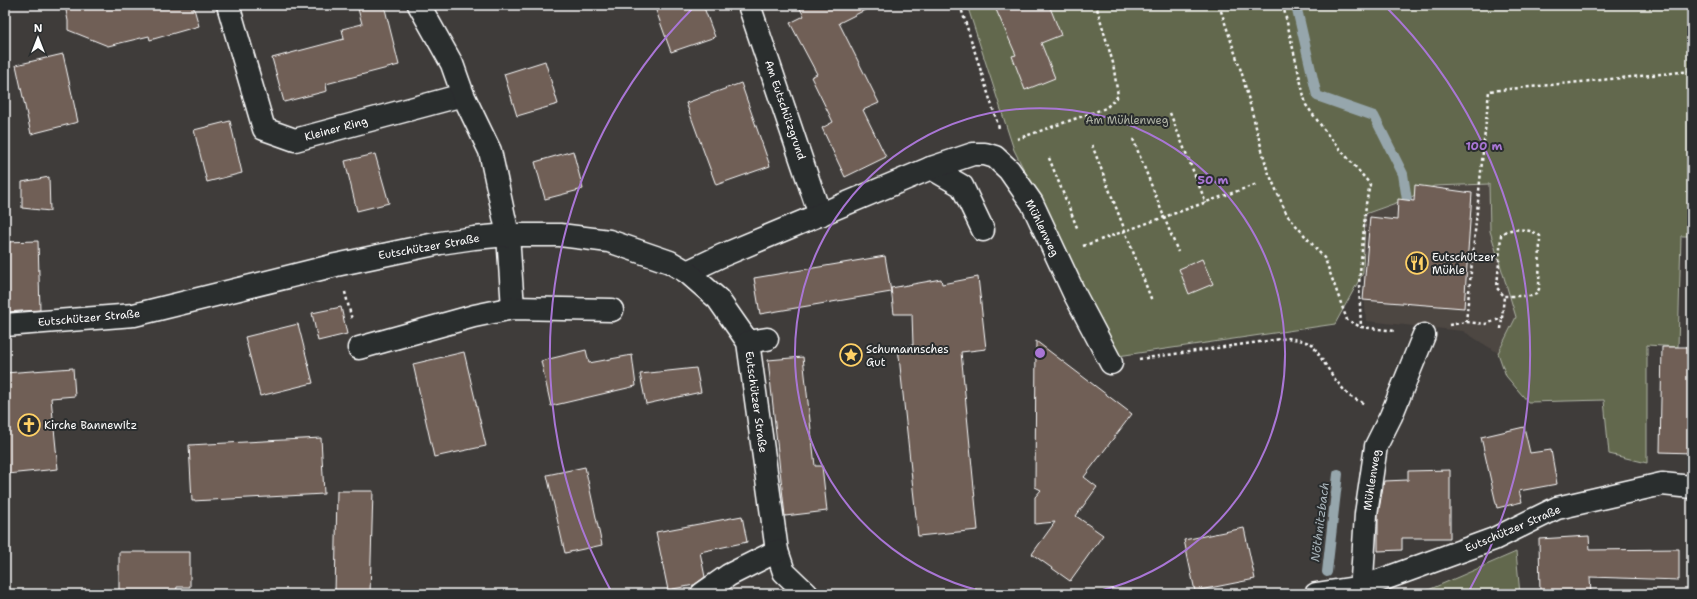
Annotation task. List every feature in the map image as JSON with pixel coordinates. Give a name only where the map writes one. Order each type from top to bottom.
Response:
[{"type":"street","name":"Kleiner Ring","points":[[228,5],[264,129],[295,140],[463,95]]},
{"type":"street","points":[[419,5],[452,64],[463,95],[490,151],[508,235],[513,308]]},
{"type":"street","name":"Am Eutschützgrund","points":[[749,5],[820,215]]},
{"type":"street","points":[[687,272],[720,256],[931,168],[974,154],[985,154],[1000,150]]},
{"type":"street","name":"Mühlenweg","points":[[1000,150],[1009,170],[1032,203],[1074,293],[1111,363]]},
{"type":"street","points":[[931,168],[962,186],[983,230]]},
{"type":"street","name":"Eutschützer Straße","points":[[5,325],[134,315],[336,265],[440,243],[508,235],[560,235],[609,241],[670,262],[687,272],[718,299],[757,341],[777,551],[784,572],[807,594]]},
{"type":"street","points":[[359,348],[474,316],[513,308],[612,310]]},
{"type":"street","name":"Mühlenweg","points":[[1362,590],[1366,514],[1376,446],[1400,395],[1424,335]]},
{"type":"street","name":"Eutschützer Straße","points":[[1316,594],[1362,590],[1494,539],[1557,508],[1662,484],[1692,487]]},
{"type":"street","points":[[702,594],[729,575],[777,551]]},
{"type":"path","points":[[960,5],[1000,150],[1106,108],[1118,96],[1113,63],[1096,5]]},
{"type":"path","points":[[1219,5],[1242,74],[1270,176],[1287,215],[1325,259],[1347,320],[1361,327],[1424,335]]},
{"type":"path","points":[[1283,5],[1306,105],[1332,140],[1370,184],[1366,204],[1359,284],[1361,327]]},
{"type":"path","points":[[1502,318],[1486,324],[1466,322],[1489,91],[1692,71]]},
{"type":"path","points":[[1170,113],[1206,203]]},
{"type":"path","points":[[1133,139],[1178,252]]},
{"type":"path","points":[[1092,145],[1152,301]]},
{"type":"path","points":[[1049,158],[1079,231]]},
{"type":"path","points":[[1056,256],[1257,184]]},
{"type":"path","points":[[1501,329],[1504,296],[1497,288],[1501,235],[1504,231],[1509,229],[1537,233],[1540,236],[1539,289],[1536,294],[1531,296],[1504,296]]},
{"type":"path","points":[[1082,238],[1085,246]]},
{"type":"path","points":[[1111,363],[1288,338],[1312,344],[1334,378],[1349,396]]},
{"type":"shaded area","points":[[1489,184],[1490,231],[1516,317],[1498,353],[1463,331],[1366,321],[1363,273],[1365,214],[1407,199],[1434,186]]},
{"type":"green space","name":"Am Mühlenweg","points":[[967,5],[1692,5],[1692,236],[1681,236],[1678,347],[1647,345],[1647,463],[1609,454],[1604,400],[1528,402],[1506,376],[1498,353],[1516,317],[1490,231],[1489,184],[1434,186],[1407,199],[1365,214],[1363,273],[1335,324],[1118,356],[1014,150]]},
{"type":"green space","points":[[1516,552],[1520,594],[1419,594]]},
{"type":"building","points":[[65,5],[193,5],[199,26],[150,40],[149,36],[108,46],[68,30]]},
{"type":"building","points":[[357,5],[384,5],[399,65],[326,84],[327,91],[284,102],[272,58],[344,39],[342,29],[362,24]]},
{"type":"building","points":[[654,5],[703,5],[715,37],[671,52]]},
{"type":"building","points":[[798,5],[875,5],[839,23],[879,103],[863,110],[886,157],[845,177],[822,128],[833,122],[811,77],[817,74],[790,23],[804,16]]},
{"type":"building","points":[[994,5],[1049,5],[1061,35],[1041,43],[1055,78],[1025,90],[1012,56],[1016,55]]},
{"type":"building","points":[[63,54],[78,122],[31,134],[16,65]]},
{"type":"building","points":[[545,61],[558,104],[517,116],[504,74]]},
{"type":"building","points":[[741,83],[770,166],[716,185],[686,103]]},
{"type":"building","points":[[230,121],[242,173],[207,182],[194,130]]},
{"type":"building","points":[[573,151],[583,189],[545,199],[535,162]]},
{"type":"building","points":[[375,154],[389,203],[357,211],[345,161]]},
{"type":"building","points":[[49,177],[50,211],[22,208],[22,182]]},
{"type":"building","name":"Eutschützer Mühle","points":[[1415,185],[1472,193],[1464,308],[1363,300],[1370,217],[1397,220],[1398,199],[1414,201]]},
{"type":"building","points":[[38,241],[40,310],[5,312],[5,242]]},
{"type":"building","points":[[885,256],[891,292],[760,314],[754,278]]},
{"type":"building","points":[[1202,259],[1213,284],[1189,294],[1179,269]]},
{"type":"building","points":[[978,277],[986,349],[961,352],[978,530],[918,536],[898,347],[913,345],[912,314],[894,314],[891,288],[941,279],[942,284]]},
{"type":"building","points":[[341,307],[347,334],[318,341],[312,313]]},
{"type":"building","points":[[298,324],[313,383],[260,396],[245,337]]},
{"type":"building","points":[[1036,341],[1132,414],[1084,477],[1097,487],[1076,516],[1103,535],[1070,581],[1032,554],[1055,522],[1035,524],[1035,497],[1041,490],[1035,487]]},
{"type":"building","points":[[1662,347],[1692,347],[1692,453],[1660,452]]},
{"type":"building","points":[[586,350],[589,363],[632,355],[636,386],[551,406],[541,361]]},
{"type":"building","points":[[464,352],[486,446],[434,457],[413,364]]},
{"type":"building","points":[[803,357],[815,466],[822,466],[827,511],[785,516],[768,360]]},
{"type":"building","name":"Kirche Bannewitz","points":[[73,368],[75,396],[51,398],[58,469],[7,474],[5,452],[5,373]]},
{"type":"building","points":[[696,368],[701,392],[646,404],[640,374]]},
{"type":"building","points":[[1524,427],[1530,453],[1551,450],[1557,484],[1519,491],[1522,502],[1497,508],[1481,437]]},
{"type":"building","points":[[321,438],[324,494],[192,501],[189,445]]},
{"type":"building","points":[[585,467],[602,545],[565,553],[547,475]]},
{"type":"building","points":[[1450,470],[1450,538],[1402,538],[1402,550],[1378,551],[1378,515],[1384,481],[1408,480],[1408,471]]},
{"type":"building","points":[[337,491],[373,491],[370,594],[335,594]]},
{"type":"building","points":[[742,516],[747,542],[700,552],[705,577],[694,585],[668,590],[656,532]]},
{"type":"building","points":[[1244,528],[1255,579],[1195,591],[1184,540]]},
{"type":"building","points":[[1589,536],[1590,550],[1679,549],[1679,580],[1590,577],[1591,594],[1540,594],[1539,539]]},
{"type":"building","points":[[119,552],[190,552],[190,587],[177,587],[176,594],[119,594]]},
{"type":"waterway","name":"Nöthnitzbach","points":[[1296,5],[1317,96],[1374,116],[1403,174],[1407,200]]},
{"type":"waterway","name":"Nöthnitzbach","points":[[1327,572],[1338,474]]},
{"type":"place","name":"Eutschützer Mühle","points":[[1417,263]]},
{"type":"place","name":"Schumannsches Gut","points":[[851,355]]},
{"type":"place","name":"Kirche Bannewitz","points":[[29,425]]}]
